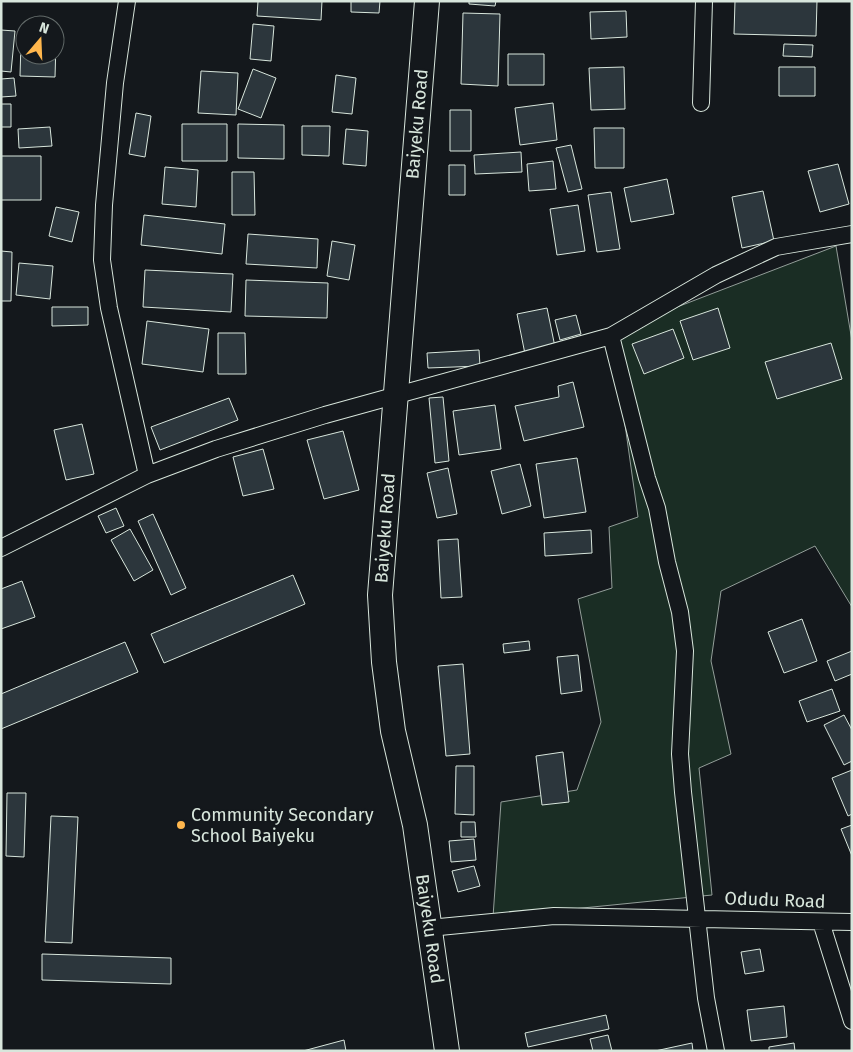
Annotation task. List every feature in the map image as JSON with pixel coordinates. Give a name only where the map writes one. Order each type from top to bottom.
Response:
[{"type":"main road","name":"Baiyeku Road","points":[[427,1],[394,397],[380,594],[384,662],[393,731],[415,825],[447,1051]]},
{"type":"street","points":[[127,1],[115,83],[104,205],[102,260],[109,308],[147,476]]},
{"type":"street","points":[[701,103],[704,1]]},
{"type":"street","points":[[1,548],[147,476],[216,448],[610,336],[716,275],[769,250],[852,234]]},
{"type":"street","points":[[610,336],[647,478],[657,508],[667,562],[680,612],[685,651],[680,754],[706,998],[716,1051]]},
{"type":"street","name":"Odudu Road","points":[[429,928],[554,916],[852,922]]},
{"type":"street","points":[[821,922],[852,1022]]},
{"type":"green space","points":[[836,246],[852,341],[852,607],[815,546],[721,591],[711,661],[731,754],[699,768],[712,895],[493,917],[501,802],[577,790],[601,722],[578,599],[612,588],[609,527],[638,517],[612,332]]},
{"type":"building","points":[[258,1],[322,1],[321,20],[257,16]]},
{"type":"building","points":[[351,1],[380,1],[379,13],[351,12]]},
{"type":"building","points":[[469,1],[496,1],[495,6],[469,4]]},
{"type":"building","points":[[735,1],[817,1],[816,36],[734,34]]},
{"type":"building","points":[[626,11],[627,37],[591,39],[590,12]]},
{"type":"building","points":[[463,13],[500,14],[498,86],[461,84]]},
{"type":"building","points":[[253,24],[274,26],[271,61],[250,59]]},
{"type":"building","points":[[1,30],[15,31],[11,72],[1,71]]},
{"type":"building","points":[[784,44],[813,45],[812,57],[783,56]]},
{"type":"building","points":[[508,54],[544,54],[544,85],[508,85]]},
{"type":"building","points":[[20,65],[55,65],[55,77],[20,76]]},
{"type":"building","points":[[624,67],[625,109],[591,110],[589,68]]},
{"type":"building","points":[[779,67],[815,67],[815,96],[779,96]]},
{"type":"building","points":[[253,69],[276,78],[261,118],[238,109]]},
{"type":"building","points":[[201,71],[238,73],[236,115],[198,113]]},
{"type":"building","points":[[336,75],[356,78],[352,114],[332,112]]},
{"type":"building","points":[[14,78],[16,96],[1,97],[1,79]]},
{"type":"building","points":[[553,103],[557,140],[520,145],[515,108]]},
{"type":"building","points":[[1,104],[11,104],[11,127],[1,127]]},
{"type":"building","points":[[450,110],[471,110],[471,151],[450,151]]},
{"type":"building","points":[[136,113],[151,116],[145,157],[129,154]]},
{"type":"building","points":[[182,124],[227,124],[227,161],[182,161]]},
{"type":"building","points":[[238,124],[284,125],[284,159],[238,158]]},
{"type":"building","points":[[302,126],[330,126],[329,156],[302,155]]},
{"type":"building","points":[[50,127],[52,146],[19,148],[18,129]]},
{"type":"building","points":[[594,128],[624,128],[624,168],[595,168]]},
{"type":"building","points":[[346,129],[368,131],[366,166],[343,164]]},
{"type":"building","points":[[571,145],[582,189],[568,192],[556,148]]},
{"type":"building","points":[[521,152],[522,172],[475,174],[474,155]]},
{"type":"building","points":[[1,156],[41,156],[41,200],[1,200]]},
{"type":"building","points":[[553,161],[556,189],[529,191],[527,164]]},
{"type":"building","points":[[838,164],[849,204],[820,212],[808,171]]},
{"type":"building","points":[[449,165],[465,165],[465,195],[449,195]]},
{"type":"building","points":[[165,167],[198,170],[196,207],[162,204]]},
{"type":"building","points":[[232,172],[254,172],[255,215],[232,215]]},
{"type":"building","points":[[667,179],[674,214],[631,222],[624,188]]},
{"type":"building","points":[[763,191],[774,241],[742,248],[732,197]]},
{"type":"building","points":[[611,192],[620,249],[597,252],[588,195]]},
{"type":"building","points":[[578,205],[585,251],[557,255],[550,209]]},
{"type":"building","points":[[56,207],[79,212],[72,242],[49,236]]},
{"type":"building","points":[[144,215],[225,224],[222,254],[141,245]]},
{"type":"building","points":[[248,234],[318,239],[317,268],[246,264]]},
{"type":"building","points":[[332,241],[355,245],[349,280],[327,276]]},
{"type":"building","points":[[1,251],[12,252],[11,301],[1,301]]},
{"type":"building","points":[[19,263],[53,266],[50,299],[16,295]]},
{"type":"building","points":[[145,270],[233,274],[231,312],[143,307]]},
{"type":"building","points":[[246,280],[328,283],[327,318],[245,316]]},
{"type":"building","points":[[52,307],[88,307],[88,325],[52,326]]},
{"type":"building","points":[[547,308],[555,347],[525,354],[517,314]]},
{"type":"building","points":[[718,308],[730,348],[693,360],[680,321]]},
{"type":"building","points":[[576,315],[581,334],[560,340],[555,320]]},
{"type":"building","points":[[147,321],[209,329],[203,372],[142,364]]},
{"type":"building","points":[[673,329],[684,358],[644,374],[632,344]]},
{"type":"building","points":[[218,333],[245,333],[246,374],[218,374]]},
{"type":"building","points":[[831,343],[842,379],[777,399],[765,362]]},
{"type":"building","points":[[479,350],[480,366],[428,368],[427,353]]},
{"type":"building","points":[[573,382],[584,427],[524,441],[515,406],[559,397],[558,386]]},
{"type":"building","points":[[443,397],[449,461],[435,463],[429,398]]},
{"type":"building","points":[[229,398],[238,420],[160,450],[151,427]]},
{"type":"building","points":[[495,405],[501,449],[459,455],[453,411]]},
{"type":"building","points":[[82,424],[94,474],[66,480],[54,430]]},
{"type":"building","points":[[343,431],[359,490],[324,499],[307,440]]},
{"type":"building","points":[[263,449],[274,489],[243,496],[233,457]]},
{"type":"building","points":[[577,458],[586,512],[544,518],[536,464]]},
{"type":"building","points":[[520,464],[531,506],[502,514],[491,471]]},
{"type":"building","points":[[448,468],[457,514],[437,518],[427,473]]},
{"type":"building","points":[[116,508],[124,526],[106,533],[98,516]]},
{"type":"building","points":[[153,514],[186,588],[171,595],[138,521]]},
{"type":"building","points":[[130,529],[153,570],[134,581],[111,540]]},
{"type":"building","points":[[591,530],[592,553],[545,556],[544,533]]},
{"type":"building","points":[[458,539],[462,597],[441,598],[438,540]]},
{"type":"building","points":[[293,575],[305,604],[164,663],[151,634]]},
{"type":"building","points":[[22,581],[35,617],[1,629],[1,589]]},
{"type":"building","points":[[802,619],[817,661],[784,673],[768,632]]},
{"type":"building","points":[[529,641],[530,650],[504,653],[503,644]]},
{"type":"building","points":[[125,642],[138,672],[1,729],[1,694]]},
{"type":"building","points":[[852,651],[852,674],[835,681],[827,661]]},
{"type":"building","points":[[578,655],[582,691],[561,694],[557,657]]},
{"type":"building","points":[[463,664],[470,754],[446,756],[438,666]]},
{"type":"building","points":[[832,689],[840,711],[807,722],[799,701]]},
{"type":"building","points":[[844,715],[852,730],[852,761],[844,765],[824,725]]},
{"type":"building","points":[[563,752],[569,802],[542,805],[536,756]]},
{"type":"building","points":[[456,766],[474,766],[474,815],[455,814]]},
{"type":"building","points":[[852,770],[852,814],[848,816],[832,778]]},
{"type":"building","points":[[7,793],[26,793],[24,857],[6,856]]},
{"type":"building","points":[[51,816],[78,817],[72,943],[45,942]]},
{"type":"building","points":[[461,822],[475,822],[476,837],[461,837]]},
{"type":"building","points":[[852,825],[852,856],[841,829]]},
{"type":"building","points":[[474,839],[476,860],[451,862],[449,841]]},
{"type":"building","points":[[474,866],[480,886],[458,892],[452,871]]},
{"type":"building","points":[[760,949],[764,971],[745,974],[741,952]]},
{"type":"building","points":[[42,954],[171,958],[171,984],[42,980]]},
{"type":"building","points":[[784,1006],[787,1037],[751,1041],[747,1010]]},
{"type":"building","points":[[606,1015],[609,1029],[528,1047],[525,1033]]},
{"type":"building","points":[[608,1035],[612,1051],[593,1051],[590,1039]]},
{"type":"building","points":[[344,1040],[346,1051],[303,1051]]},
{"type":"building","points":[[692,1043],[693,1051],[655,1051]]},
{"type":"building","points":[[794,1043],[795,1051],[769,1051],[769,1047]]},
{"type":"place","name":"Community Secondary School Baiyeku","points":[[181,825]]}]
